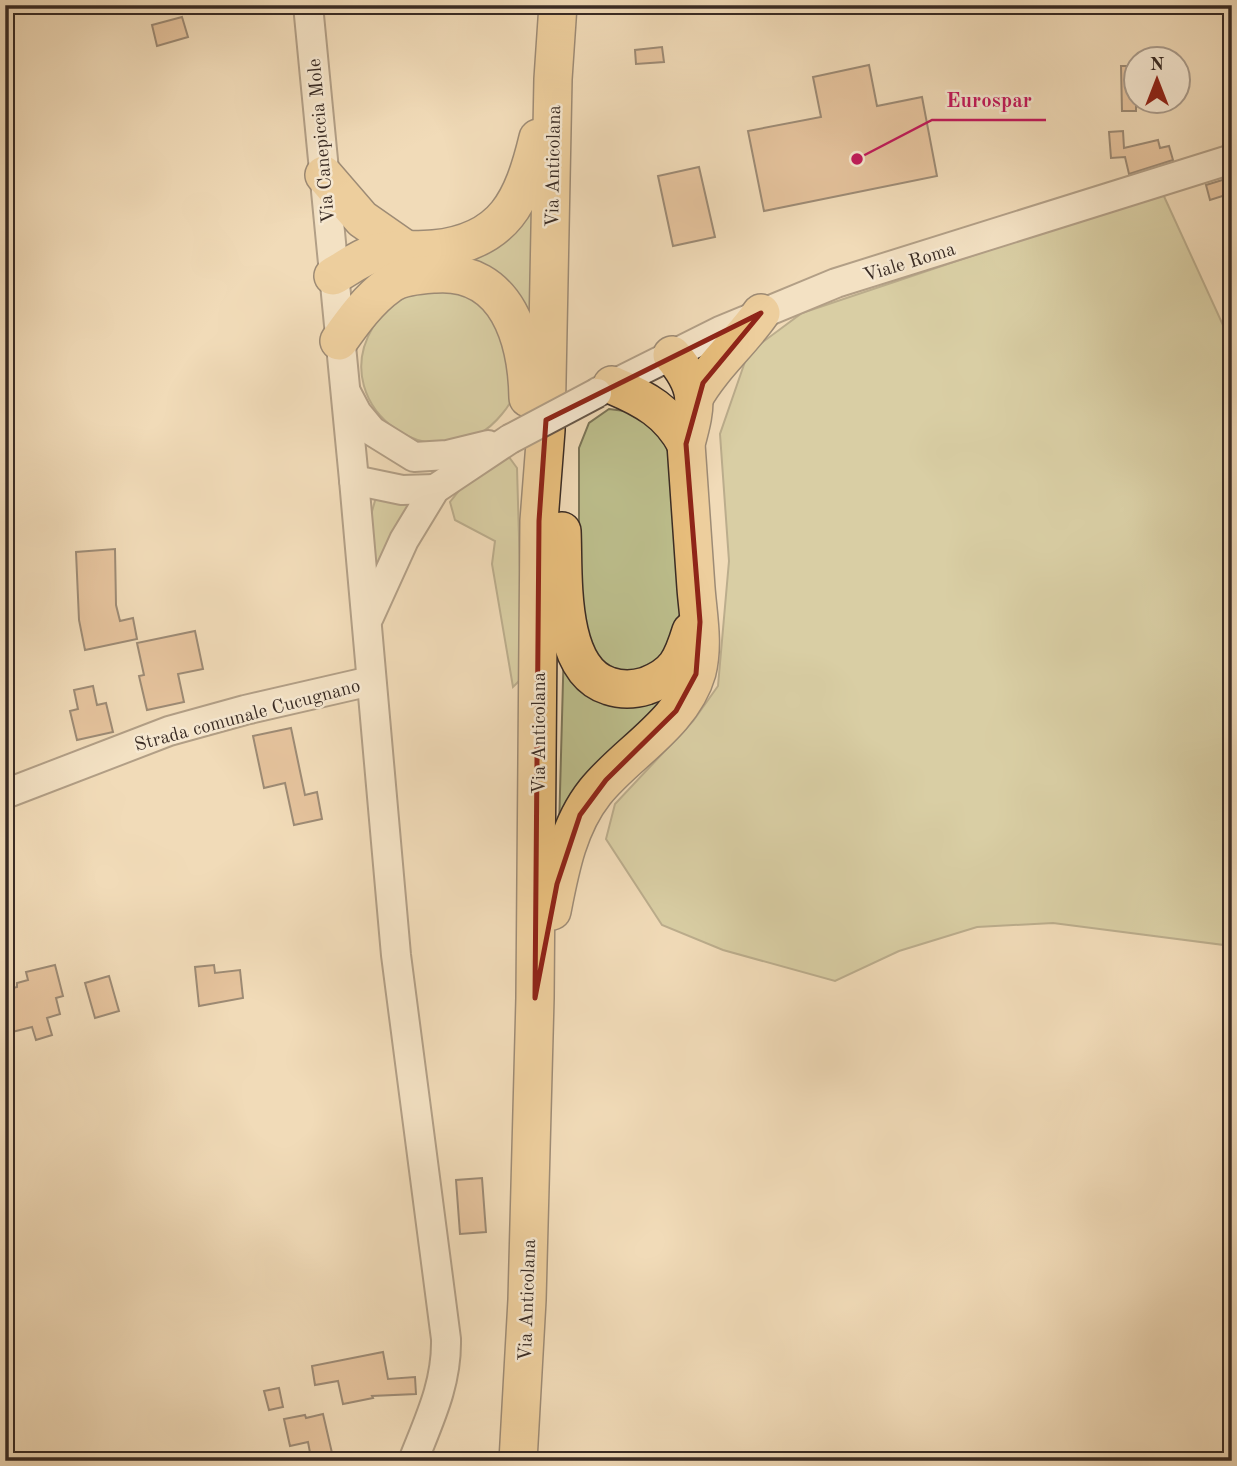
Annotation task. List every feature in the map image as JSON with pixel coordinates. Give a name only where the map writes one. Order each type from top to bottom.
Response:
[{"type":"main road","name":"Via Anticolana","points":[[518,1461],[527,1300],[536,998],[539,521],[546,430],[553,79],[558,5]]},
{"type":"main road","points":[[333,276],[370,255],[435,249],[465,243],[490,231],[509,214],[526,183],[553,79]]},
{"type":"main road","points":[[324,175],[362,219],[405,250]]},
{"type":"main road","points":[[333,276],[391,283],[421,275],[458,275],[491,291],[509,313],[518,332],[526,365],[530,468],[539,521]]},
{"type":"main road","points":[[339,341],[365,308],[391,283]]},
{"type":"main road","points":[[686,423],[715,366],[741,340],[761,313]]},
{"type":"main road","points":[[536,998],[557,884],[575,824],[595,792],[665,722],[685,698],[696,674],[700,635],[686,423],[670,387],[672,355]]},
{"type":"main road","points":[[605,389],[647,401],[662,412],[686,423]]},
{"type":"main road","points":[[546,430],[560,484],[570,632],[583,669],[602,684],[620,689],[641,687],[663,678],[683,657],[697,603]]},
{"type":"street","name":"Via Canepiccia Mole","points":[[308,5],[400,994],[446,1339],[441,1389],[413,1461]]},
{"type":"street","name":"Viale Roma","points":[[510,439],[672,355],[761,313],[836,284],[1232,159]]},
{"type":"street","points":[[344,387],[372,431],[414,457]]},
{"type":"street","points":[[354,480],[414,457],[447,455],[510,439]]},
{"type":"street","points":[[367,623],[404,540],[435,489],[510,439]]},
{"type":"street","points":[[354,480],[402,490],[435,489]]},
{"type":"street","name":"Strada comunale Cucugnano","points":[[5,794],[169,731],[245,710],[371,681]]},
{"type":"highlighted area","points":[[761,313],[703,383],[686,444],[700,622],[696,674],[676,711],[606,780],[580,815],[557,884],[535,998],[539,521],[546,420]]},
{"type":"green space","points":[[537,181],[535,340],[519,306],[373,273],[441,255]]},
{"type":"green space","points":[[1162,192],[1228,336],[1232,377],[1232,493],[1226,555],[1232,568],[1232,946],[1053,923],[977,927],[899,951],[835,981],[723,950],[662,925],[606,839],[615,804],[693,721],[718,686],[729,561],[720,434],[748,353],[802,313]]},
{"type":"green space","points":[[449,288],[495,309],[518,381],[513,398],[502,414],[477,435],[449,444],[421,441],[396,429],[376,410],[364,386],[362,357],[373,327],[396,302],[415,293]]},
{"type":"green space","points":[[609,409],[648,414],[671,430],[683,607],[666,652],[645,671],[617,673],[591,660],[579,635],[579,448],[589,423]]},
{"type":"green space","points":[[509,457],[517,468],[523,677],[513,687],[492,564],[495,541],[455,520],[450,502],[470,477]]},
{"type":"green space","points":[[378,490],[419,501],[375,580],[371,515]]},
{"type":"green space","points":[[564,644],[570,662],[677,682],[559,829]]},
{"type":"building","points":[[182,17],[188,37],[157,46],[152,25]]},
{"type":"building","points":[[662,47],[664,62],[636,64],[635,50]]},
{"type":"building","points":[[869,65],[877,106],[922,97],[937,176],[764,211],[748,131],[821,117],[813,77]]},
{"type":"building","points":[[1123,131],[1124,148],[1158,140],[1160,148],[1169,146],[1173,160],[1129,174],[1125,157],[1111,158],[1109,132]]},
{"type":"building","points":[[699,167],[715,237],[673,246],[658,176]]},
{"type":"building","points":[[1232,177],[1232,193],[1210,200],[1206,185]]},
{"type":"building","points":[[115,549],[116,605],[120,621],[133,618],[137,639],[85,650],[79,620],[76,552]]},
{"type":"building","points":[[195,631],[203,669],[178,674],[184,702],[147,710],[139,676],[144,675],[137,643]]},
{"type":"building","points":[[93,686],[97,705],[106,703],[113,732],[77,740],[70,711],[78,709],[74,690]]},
{"type":"building","points":[[291,728],[305,795],[317,792],[322,819],[294,825],[285,783],[264,788],[253,736]]},
{"type":"building","points":[[55,965],[63,996],[56,998],[60,1014],[47,1018],[52,1035],[36,1040],[32,1027],[8,1033],[5,1023],[5,990],[28,980],[26,972]]},
{"type":"building","points":[[214,965],[215,973],[240,970],[243,998],[199,1006],[195,967]]},
{"type":"building","points":[[109,976],[119,1011],[95,1018],[85,983]]},
{"type":"building","points":[[482,1178],[486,1232],[460,1234],[456,1180]]},
{"type":"building","points":[[383,1352],[388,1379],[415,1377],[416,1394],[372,1396],[373,1398],[343,1404],[338,1381],[315,1385],[312,1366]]},
{"type":"building","points":[[279,1388],[283,1407],[269,1410],[264,1391]]},
{"type":"building","points":[[323,1414],[332,1453],[311,1458],[308,1442],[290,1446],[284,1419]]},
{"type":"place","name":"Eurospar","points":[[857,159]]}]
